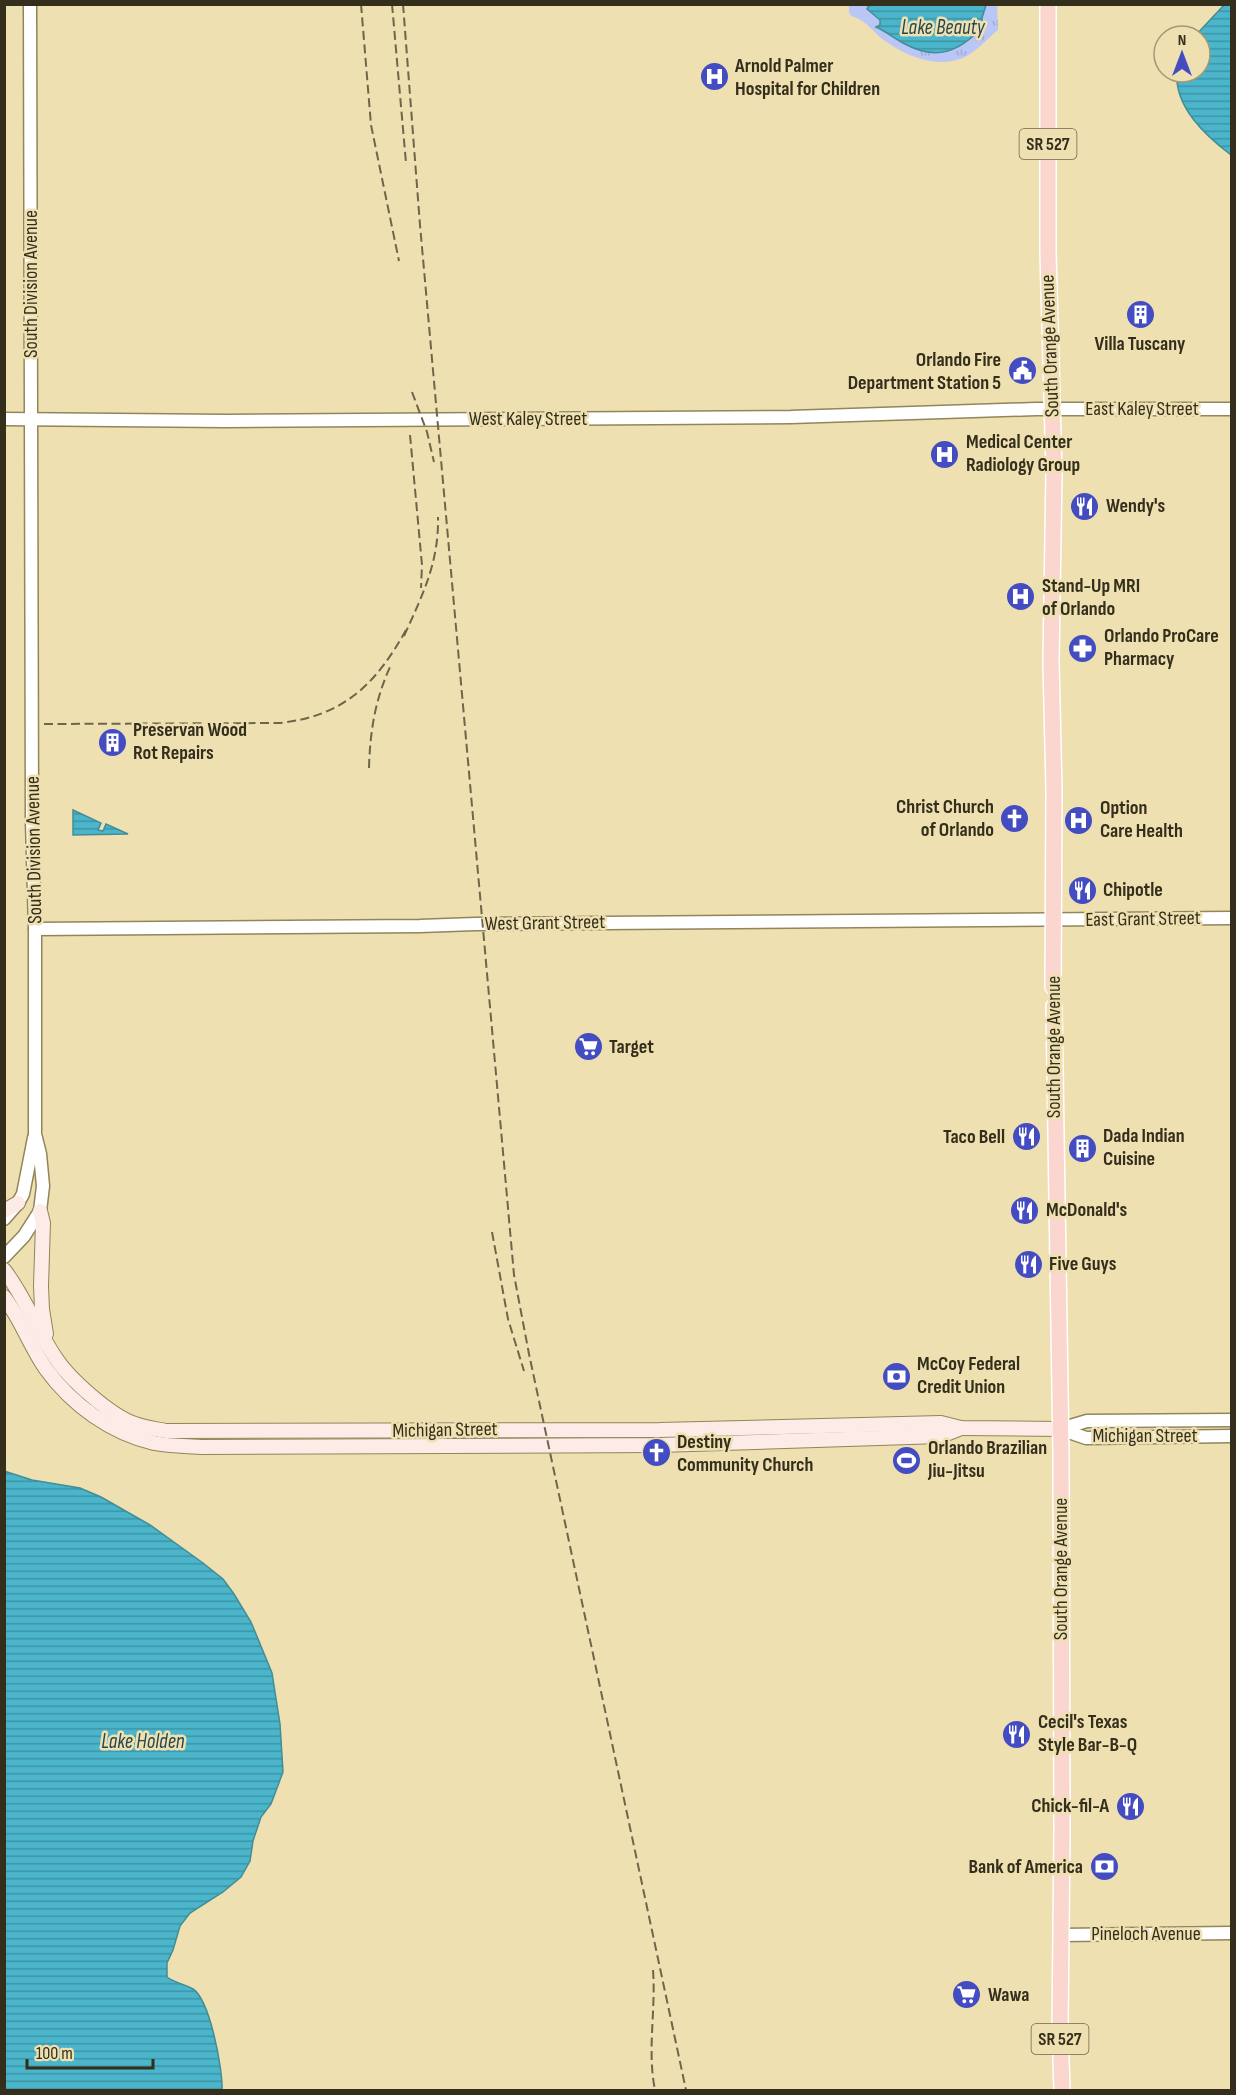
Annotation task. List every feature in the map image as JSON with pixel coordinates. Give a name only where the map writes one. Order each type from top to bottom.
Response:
[{"type":"main road","name":"South Orange Avenue","points":[[1048,4],[1047,228],[1054,495],[1051,697],[1054,790],[1053,987],[1060,1429],[1062,2091]]},
{"type":"main road","points":[[4,1211],[18,1203]]},
{"type":"main road","points":[[40,1210],[43,1223],[42,1309],[48,1345]]},
{"type":"main road","name":"Michigan Street","points":[[4,1270],[18,1287],[56,1359],[76,1383],[103,1405],[134,1424],[166,1431],[659,1430],[925,1423],[941,1423],[961,1428],[1060,1429]]},
{"type":"main road","name":"Michigan Street","points":[[4,1297],[46,1368],[68,1395],[96,1418],[124,1433],[155,1443],[209,1447],[659,1446],[941,1436],[961,1428]]},
{"type":"main road","points":[[912,1437],[925,1423]]},
{"type":"main road","points":[[810,1426],[810,1442]]},
{"type":"street","name":"South Division Avenue","points":[[4,1219],[18,1203],[28,1174],[35,1134],[30,4]]},
{"type":"street","name":"West Kaley Street","points":[[4,419],[238,421],[679,418],[1052,409]]},
{"type":"street","name":"East Kaley Street","points":[[1052,409],[1232,409]]},
{"type":"street","name":"East Grant Street","points":[[1054,919],[1232,918]]},
{"type":"street","name":"West Grant Street","points":[[35,928],[1054,919]]},
{"type":"street","name":"South Division Avenue","points":[[4,1257],[24,1236],[40,1210],[43,1186],[40,1154],[35,1134]]},
{"type":"street","points":[[18,1203],[29,1204],[40,1210]]},
{"type":"street","name":"Michigan Street","points":[[1060,1429],[1087,1421],[1232,1420]]},
{"type":"street","name":"Michigan Street","points":[[1060,1429],[1086,1438],[1232,1436]]},
{"type":"street","name":"Pineloch Avenue","points":[[1060,1935],[1232,1933]]},
{"type":"green space","points":[[849,5],[870,5],[867,9],[880,19],[880,25],[877,27],[897,40],[966,43],[982,28],[986,5],[997,5],[998,30],[965,57],[954,61],[932,61],[910,55],[881,38],[864,22],[851,16]]},
{"type":"water","name":"Lake Beauty","points":[[870,5],[986,5],[982,28],[956,48],[937,53],[917,49],[876,27],[880,25],[880,20],[867,9]]},
{"type":"water","points":[[1224,5],[1231,5],[1231,155],[1202,130],[1186,109],[1177,85],[1212,84],[1212,24],[1206,24]]},
{"type":"water","points":[[73,810],[101,823],[98,830],[103,831],[106,824],[128,834],[73,835]]},
{"type":"water","name":"Lake Holden","points":[[4,1471],[32,1480],[80,1488],[101,1497],[150,1525],[203,1563],[223,1579],[234,1594],[251,1622],[272,1673],[280,1724],[283,1772],[271,1804],[261,1817],[253,1841],[250,1861],[241,1877],[223,1892],[190,1913],[180,1926],[167,1963],[167,1977],[193,1989],[205,2007],[218,2052],[222,2090],[5,2090]]},
{"type":"railway","points":[[361,4],[371,125],[399,261]]},
{"type":"railway","points":[[392,4],[406,163]]},
{"type":"railway","points":[[403,4],[420,225],[514,1275],[686,2090]]},
{"type":"railway","points":[[412,392],[427,432],[434,462]]},
{"type":"railway","points":[[410,435],[422,565],[421,588]]},
{"type":"railway","points":[[404,636],[428,579],[436,549],[438,517]]},
{"type":"railway","points":[[44,724],[280,723],[303,719],[340,705],[356,694],[383,666],[406,630]]},
{"type":"railway","points":[[369,768],[374,716],[390,667]]},
{"type":"railway","points":[[492,1232],[508,1319],[524,1371]]},
{"type":"railway","points":[[653,1970],[652,2060],[655,2090]]},
{"type":"place","name":"Arnold Palmer Hospital for Children","points":[[714,77]]},
{"type":"place","name":"Villa Tuscany","points":[[1140,314]]},
{"type":"place","name":"Orlando Fire Department Station 5","points":[[1022,371]]},
{"type":"place","name":"Medical Center Radiology Group","points":[[945,454]]},
{"type":"place","name":"Wendy's","points":[[1085,506]]},
{"type":"place","name":"Stand-Up MRI of Orlando","points":[[1021,597]]},
{"type":"place","name":"Orlando ProCare Pharmacy","points":[[1083,648]]},
{"type":"place","name":"Preservan Wood Rot Repairs","points":[[112,742]]},
{"type":"place","name":"Christ Church of Orlando","points":[[1015,818]]},
{"type":"place","name":"Option Care Health","points":[[1079,820]]},
{"type":"place","name":"Chipotle","points":[[1082,890]]},
{"type":"place","name":"Target","points":[[588,1047]]},
{"type":"place","name":"Taco Bell","points":[[1026,1137]]},
{"type":"place","name":"Dada Indian Cuisine","points":[[1082,1148]]},
{"type":"place","name":"McDonald's","points":[[1025,1210]]},
{"type":"place","name":"Five Guys","points":[[1028,1264]]},
{"type":"place","name":"McCoy Federal Credit Union","points":[[896,1376]]},
{"type":"place","name":"Destiny Community Church","points":[[656,1453]]},
{"type":"place","name":"Orlando Brazilian Jiu-Jitsu","points":[[907,1460]]},
{"type":"place","name":"Cecil's Texas Style Bar-B-Q","points":[[1017,1734]]},
{"type":"place","name":"Chick-fil-A","points":[[1130,1806]]},
{"type":"place","name":"Bank of America","points":[[1104,1867]]},
{"type":"place","name":"Wawa","points":[[967,1995]]}]
